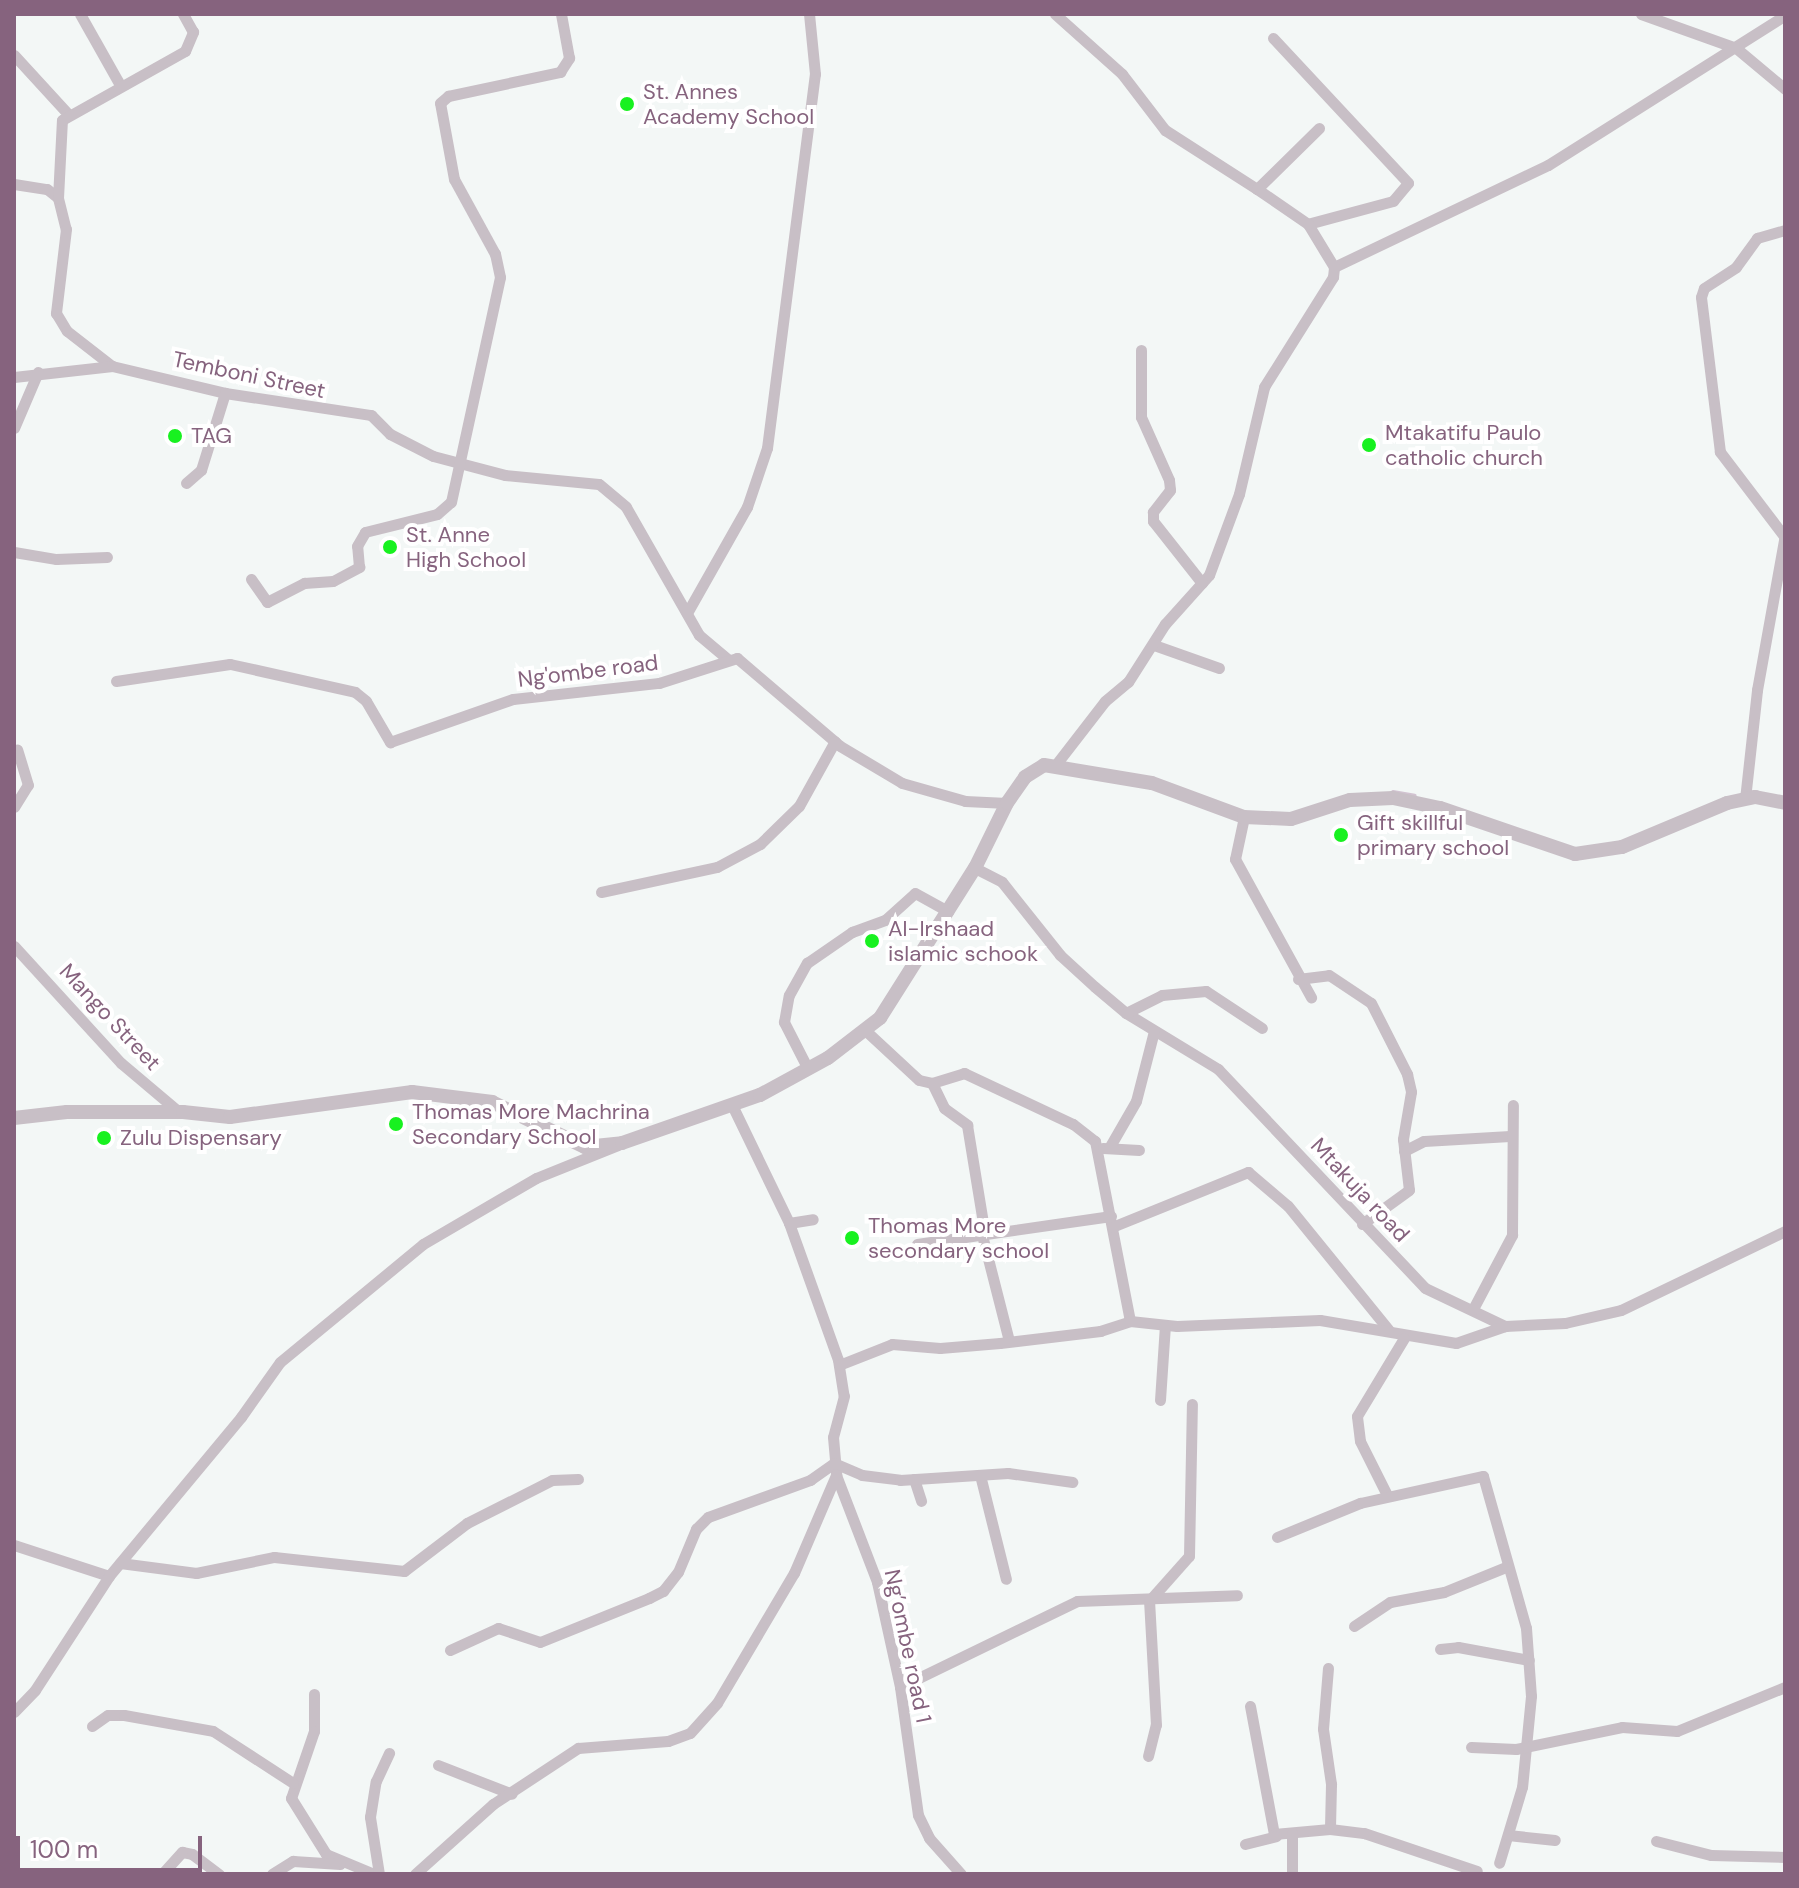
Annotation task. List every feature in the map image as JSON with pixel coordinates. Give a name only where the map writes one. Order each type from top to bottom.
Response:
[{"type":"street","points":[[80,14],[120,85]]},
{"type":"street","points":[[112,366],[67,331],[56,313],[66,229],[58,198],[58,135],[68,114],[185,51],[193,32],[183,14]]},
{"type":"street","points":[[251,579],[257,594],[271,602],[304,583],[317,586],[348,575],[359,567],[357,546],[365,532],[446,510],[462,463],[477,373],[500,277],[495,254],[454,179],[440,103],[448,96],[560,72],[569,58],[561,14]]},
{"type":"street","points":[[687,613],[747,507],[767,448],[815,74],[809,14]]},
{"type":"street","points":[[1055,14],[1122,74],[1165,130],[1308,224],[1334,267]]},
{"type":"street","points":[[1641,14],[1736,48],[1785,89]]},
{"type":"street","points":[[14,1712],[35,1690],[109,1576],[241,1417],[280,1362],[423,1244],[536,1178],[622,1143],[732,1105],[808,1069],[866,1031],[880,1018],[975,868],[1007,803],[1025,777],[1057,763],[1154,645],[1215,564],[1239,494],[1264,387],[1304,330],[1334,267],[1590,141],[1627,110],[1736,48],[1785,15]]},
{"type":"street","points":[[1273,38],[1408,183],[1393,201],[1308,224]]},
{"type":"street","points":[[14,55],[68,114]]},
{"type":"street","points":[[1257,189],[1319,128]]},
{"type":"street","points":[[14,184],[47,189],[58,198]]},
{"type":"street","points":[[1745,799],[1784,535],[1720,452],[1701,297],[1704,288],[1736,267],[1757,238],[1785,230]]},
{"type":"street","points":[[1141,350],[1141,417],[1169,480],[1170,490],[1153,512],[1153,521],[1202,583]]},
{"type":"street","name":"Temboni Street","points":[[14,377],[112,366],[225,393],[371,415],[411,445],[505,475],[586,480],[612,493],[637,524],[699,635],[728,659]]},
{"type":"street","points":[[14,428],[38,372]]},
{"type":"street","points":[[186,483],[201,470],[225,393]]},
{"type":"street","points":[[14,552],[56,559],[107,557]]},
{"type":"street","points":[[1154,645],[1182,660],[1219,668]]},
{"type":"street","points":[[728,659],[748,664],[859,760],[921,790],[965,801],[1007,803]]},
{"type":"street","name":"Ng'ombe road","points":[[116,681],[230,664],[355,692],[366,701],[390,742],[513,699],[614,684],[659,683],[728,659]]},
{"type":"street","points":[[601,892],[717,867],[760,844],[799,806],[835,741]]},
{"type":"street","points":[[14,807],[28,785],[17,750]]},
{"type":"street","points":[[1057,763],[1152,783],[1244,817],[1291,819],[1350,800],[1383,797],[1440,808],[1575,854],[1622,847],[1712,807],[1745,799],[1785,803]]},
{"type":"street","points":[[1244,817],[1235,859],[1252,881],[1298,979],[1311,997]]},
{"type":"street","name":"Mtakuja road","points":[[975,868],[1002,882],[1060,955],[1126,1013],[1218,1069],[1425,1288],[1505,1326]]},
{"type":"street","points":[[808,1069],[784,1022],[789,995],[807,963],[852,932],[885,920],[915,893],[948,911]]},
{"type":"street","name":"Mango Street","points":[[14,946],[121,1063],[179,1112]]},
{"type":"street","points":[[1298,979],[1329,975],[1378,1012],[1401,1056],[1411,1092],[1404,1151],[1407,1195],[1362,1224]]},
{"type":"street","points":[[1126,1013],[1162,995],[1206,991],[1262,1028]]},
{"type":"street","points":[[866,1031],[919,1080],[932,1083],[964,1073],[1087,1131],[1104,1148],[1112,1222],[1130,1321]]},
{"type":"street","points":[[1104,1148],[1136,1101],[1154,1031]]},
{"type":"street","points":[[932,1083],[944,1108],[967,1125],[983,1235],[1009,1341]]},
{"type":"street","points":[[14,1118],[67,1112],[179,1112],[230,1117],[412,1092],[470,1095],[585,1147],[622,1143]]},
{"type":"street","name":"Ng’ombe road 1","points":[[732,1105],[789,1223],[839,1365],[844,1396],[833,1437],[835,1469],[877,1582],[900,1687],[918,1815],[929,1838],[961,1874]]},
{"type":"street","points":[[1473,1309],[1512,1235],[1510,1136],[1513,1105]]},
{"type":"street","points":[[1404,1151],[1424,1141],[1510,1136]]},
{"type":"street","points":[[1104,1148],[1139,1150]]},
{"type":"street","points":[[917,1244],[1112,1222],[1248,1172],[1288,1206],[1389,1329],[1404,1338],[1456,1343],[1505,1326],[1565,1323],[1621,1310],[1785,1231]]},
{"type":"street","points":[[789,1223],[813,1219]]},
{"type":"street","points":[[839,1365],[892,1344],[940,1348],[1100,1331],[1130,1321],[1165,1325],[1320,1320],[1389,1329]]},
{"type":"street","points":[[1160,1400],[1165,1325]]},
{"type":"street","points":[[1387,1495],[1360,1441],[1357,1416],[1404,1338]]},
{"type":"street","points":[[1148,1756],[1156,1725],[1149,1601],[1189,1556],[1192,1404]]},
{"type":"street","points":[[415,1874],[473,1820],[578,1748],[668,1741],[690,1733],[717,1703],[794,1573],[835,1469]]},
{"type":"street","points":[[450,1650],[498,1628],[540,1642],[649,1598],[678,1572],[696,1529],[708,1517],[835,1469],[862,1475],[914,1479],[1041,1474],[1072,1482]]},
{"type":"street","points":[[980,1475],[1006,1579]]},
{"type":"street","points":[[1277,1537],[1387,1495],[1483,1476],[1506,1567],[1526,1628],[1529,1660],[1530,1746],[1499,1863]]},
{"type":"street","points":[[120,1563],[196,1573],[274,1557],[404,1571],[467,1523],[552,1480],[578,1479]]},
{"type":"street","points":[[914,1479],[921,1501]]},
{"type":"street","points":[[14,1545],[109,1576]]},
{"type":"street","points":[[1354,1626],[1390,1602],[1444,1592],[1506,1567]]},
{"type":"street","points":[[900,1687],[1077,1601],[1149,1601],[1237,1595]]},
{"type":"street","points":[[1440,1649],[1458,1647],[1529,1660]]},
{"type":"street","points":[[1328,1668],[1323,1729],[1331,1784],[1330,1829]]},
{"type":"street","points":[[1471,1747],[1530,1746],[1622,1727],[1677,1731],[1785,1687]]},
{"type":"street","points":[[314,1694],[314,1731],[293,1783],[291,1798],[316,1845],[347,1866]]},
{"type":"street","points":[[1250,1706],[1276,1836]]},
{"type":"street","points":[[92,1726],[108,1715],[124,1715],[213,1731],[293,1783]]},
{"type":"street","points":[[272,1874],[293,1861],[347,1866],[376,1874],[370,1817],[376,1781],[389,1753]]},
{"type":"street","points":[[438,1765],[512,1794]]},
{"type":"street","points":[[1245,1844],[1292,1833],[1330,1829],[1407,1846],[1452,1867],[1477,1871]]},
{"type":"street","points":[[1292,1833],[1292,1874]]},
{"type":"street","points":[[1508,1835],[1555,1840]]},
{"type":"street","points":[[1656,1841],[1711,1855],[1785,1857]]},
{"type":"street","points":[[162,1874],[182,1852],[192,1854],[219,1874]]},
{"type":"street","points":[[1440,1874],[1452,1867]]},
{"type":"waterway","points":[[1393,792],[1415,796]]},
{"type":"place","name":"St. Annes Academy School","points":[[627,104]]},
{"type":"place","name":"TAG","points":[[175,436]]},
{"type":"place","name":"Mtakatifu Paulo catholic church","points":[[1369,445]]},
{"type":"place","name":"St. Anne High School","points":[[390,547]]},
{"type":"place","name":"Gift skillful primary school","points":[[1341,835]]},
{"type":"place","name":"Al-Irshaad islamic schook","points":[[872,941]]},
{"type":"place","name":"Thomas More Machrina Secondary School","points":[[396,1124]]},
{"type":"place","name":"Zulu Dispensary","points":[[104,1138]]},
{"type":"place","name":"Thomas More secondary school","points":[[852,1238]]}]
